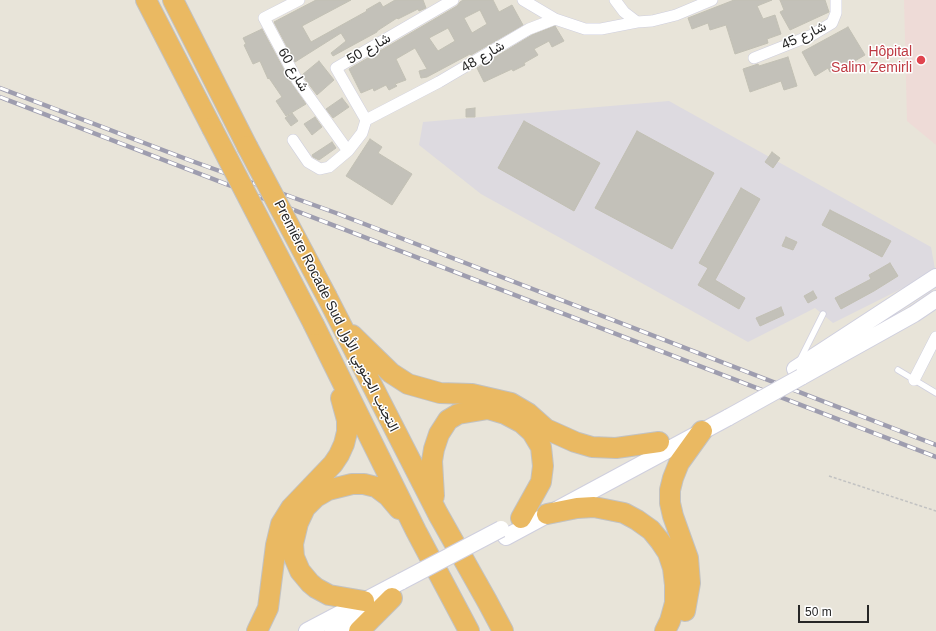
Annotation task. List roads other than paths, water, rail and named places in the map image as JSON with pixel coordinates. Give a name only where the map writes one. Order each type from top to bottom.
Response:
[{"type":"highway","name":"Première Rocade Sud التجنب الجنوبي الأول","points":[[146,0],[314,325],[464,625]]},
{"type":"highway","name":"Première Rocade Sud التجنب الجنوبي الأول","points":[[173,0],[438,514],[488,601],[502,631]]},
{"type":"highway","points":[[257,631],[268,608],[276,545],[282,524],[291,508],[333,464],[344,444],[347,432],[345,407],[314,325]]},
{"type":"highway","points":[[342,327],[391,373],[408,384],[440,393],[472,394],[511,403],[528,413],[546,429],[575,442],[592,446],[616,448],[658,442]]},
{"type":"highway","points":[[438,514],[434,496],[432,461],[439,434],[448,420],[458,414],[488,409],[505,414],[522,423],[532,432],[541,447],[543,466],[541,482],[521,518]]},
{"type":"highway","points":[[678,631],[687,605],[690,583],[688,558],[673,516],[670,503],[670,490],[673,478],[680,463],[702,431]]},
{"type":"highway","points":[[364,601],[329,595],[322,592],[310,583],[300,571],[294,557],[293,544],[298,523],[305,508],[316,497],[328,490],[352,484],[364,484],[376,487],[388,496],[416,531]]},
{"type":"highway","points":[[547,514],[577,508],[594,507],[624,514],[637,520],[650,530],[660,541],[668,554],[673,568],[676,585],[670,621],[665,631]]},
{"type":"highway","points":[[359,631],[401,589]]},
{"type":"highway","points":[[488,601],[512,631]]},
{"type":"main road","points":[[798,373],[936,277]]},
{"type":"main road","points":[[503,533],[521,518],[658,442],[726,413],[798,373],[914,314],[936,299]]},
{"type":"main road","points":[[333,631],[401,589],[503,533],[547,514],[702,431],[726,413]]},
{"type":"main road","points":[[307,631],[364,601],[401,589]]},
{"type":"street","name":"شارع 60","points":[[299,0],[264,18],[297,80],[348,152]]},
{"type":"street","name":"شارع 50","points":[[366,120],[336,68],[453,0]]},
{"type":"street","points":[[523,0],[555,19],[585,29],[601,29],[637,22],[652,21],[676,15],[712,0]]},
{"type":"street","points":[[615,0],[624,12],[637,22]]},
{"type":"street","name":"شارع 45","points":[[754,58],[812,35],[832,23],[836,12],[836,0]]},
{"type":"street","name":"شارع 48","points":[[366,120],[439,82],[529,29],[555,19]]},
{"type":"street","points":[[293,140],[308,162],[320,169],[329,167],[348,152],[362,133],[366,120]]},
{"type":"street","points":[[914,380],[936,337]]},
{"type":"lane","points":[[798,373],[823,314]]},
{"type":"lane","points":[[898,370],[936,393]]},
{"type":"railway","points":[[0,88],[189,160],[336,213],[936,445]]},
{"type":"railway","points":[[0,97],[936,457]]},
{"type":"place","name":"Hôpital Salim Zemirli","points":[[921,60]]}]
